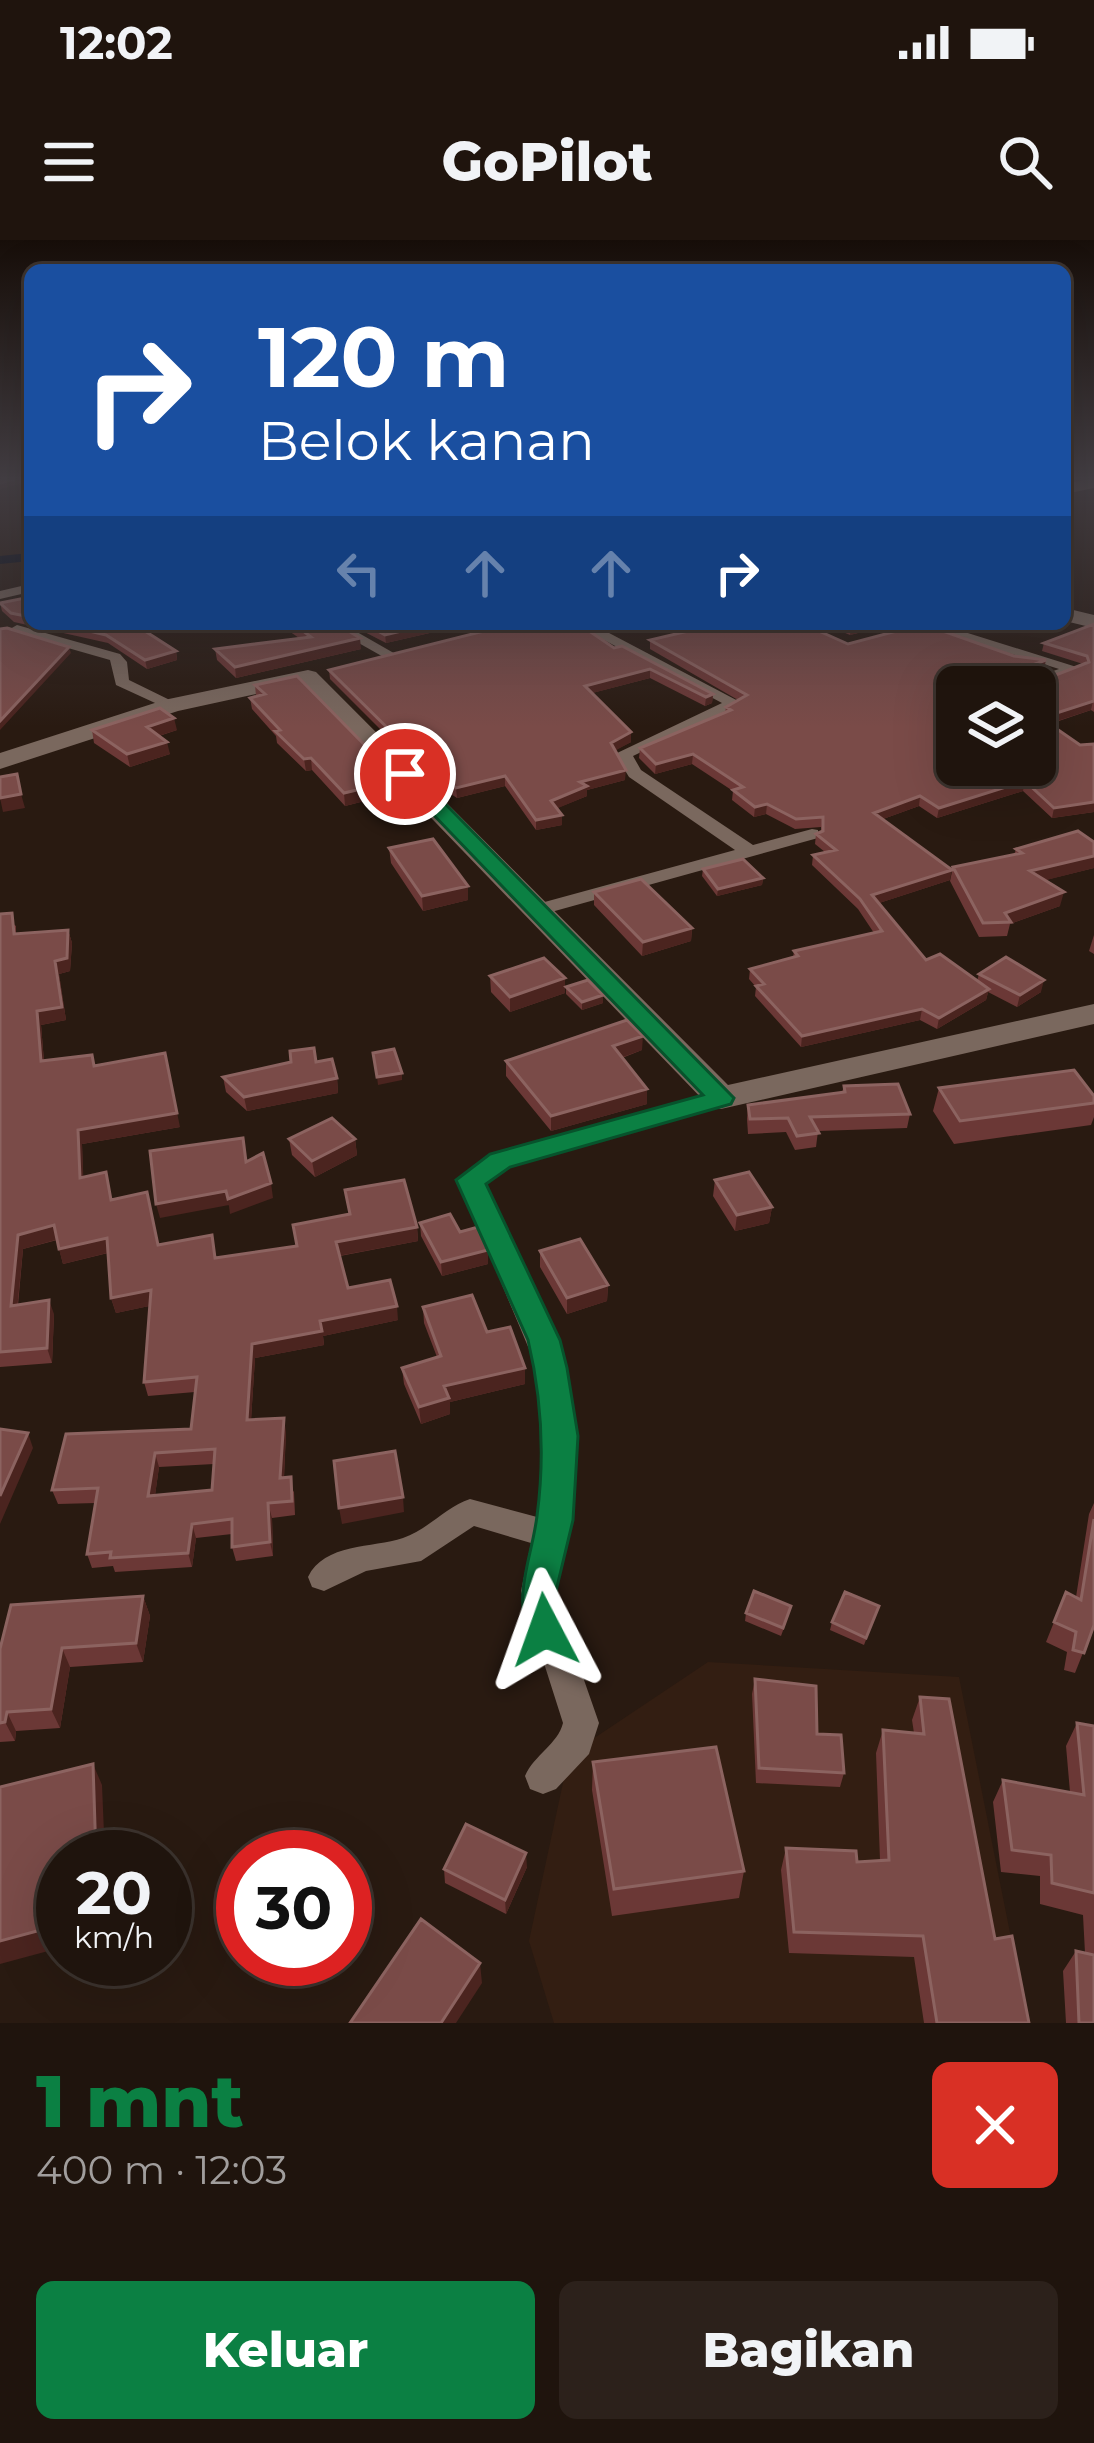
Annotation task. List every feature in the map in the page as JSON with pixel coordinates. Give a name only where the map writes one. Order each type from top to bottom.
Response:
[{"type":"street","points":[[17,629],[115,657],[121,682],[172,705]]},
{"type":"street","points":[[347,630],[403,653]]},
{"type":"street","points":[[592,630],[734,704],[622,754],[635,773],[748,850]]},
{"type":"street","points":[[942,630],[1075,669],[1056,675]]},
{"type":"street","points":[[0,761],[172,705],[403,653]]},
{"type":"street","points":[[329,671],[537,910],[721,1098]]},
{"type":"street","points":[[537,910],[812,834]]},
{"type":"street","points":[[543,1775],[576,1742],[581,1723],[540,1614],[537,1591],[551,1535],[561,1436],[544,1340],[470,1180],[500,1161],[721,1098],[1094,1014]]},
{"type":"street","points":[[324,1577],[361,1558],[410,1551],[470,1512],[551,1535]]},
{"type":"shaded area","points":[[708,1662],[959,1677],[1028,2023],[554,2023],[529,1941],[569,1755]]},
{"type":"building","points":[[24,598],[24,616],[11,613],[0,603]]},
{"type":"building","points":[[1094,624],[1094,701],[1056,713],[1056,675],[1089,662],[1087,656],[1044,643]]},
{"type":"building","points":[[0,629],[69,647],[0,721]]},
{"type":"building","points":[[85,630],[143,630],[176,651],[145,660],[106,635]]},
{"type":"building","points":[[302,630],[347,630],[360,638],[235,667],[215,649],[311,637]]},
{"type":"building","points":[[488,630],[588,630],[614,648],[622,646],[713,694],[706,697],[650,669],[585,686],[631,732],[611,743],[626,770],[580,782],[587,786],[551,801],[562,815],[536,820],[505,776],[456,788],[433,773],[329,670]]},
{"type":"building","points":[[693,630],[816,630],[848,644],[900,630],[940,630],[1014,656],[1046,660],[1030,666],[936,666],[936,786],[1009,786],[939,808],[920,796],[874,813],[952,870],[872,895],[926,960],[940,954],[989,989],[939,1018],[922,1009],[802,1036],[756,986],[764,984],[750,969],[798,956],[794,951],[882,931],[860,899],[813,855],[836,850],[816,834],[823,831],[823,817],[796,819],[767,804],[755,807],[733,790],[743,787],[693,754],[656,764],[640,748],[731,710],[726,707],[747,695],[650,640]]},
{"type":"building","points":[[297,676],[399,780],[344,793],[311,758],[304,759],[275,731],[280,730],[250,698],[265,694],[255,685]]},
{"type":"building","points":[[160,708],[174,718],[147,727],[167,742],[127,754],[92,730]]},
{"type":"building","points":[[1056,728],[1080,745],[1094,744],[1094,802],[1054,808],[1030,786],[1056,786]]},
{"type":"building","points":[[17,774],[21,794],[0,798],[0,777]]},
{"type":"building","points":[[1078,831],[1094,842],[1094,856],[1030,871],[1064,892],[1005,913],[1011,922],[983,923],[953,867],[1022,853],[1016,849]]},
{"type":"building","points":[[433,839],[468,886],[422,896],[389,848]]},
{"type":"building","points":[[743,859],[763,878],[718,889],[703,869]]},
{"type":"building","points":[[641,879],[692,928],[643,942],[594,892]]},
{"type":"building","points":[[12,913],[14,934],[68,930],[67,958],[55,961],[62,1007],[37,1011],[41,1061],[92,1055],[94,1066],[165,1053],[177,1113],[78,1130],[80,1178],[106,1172],[111,1200],[147,1192],[158,1245],[212,1235],[215,1258],[297,1246],[293,1225],[350,1214],[345,1190],[404,1180],[417,1227],[336,1242],[348,1288],[390,1280],[397,1306],[320,1321],[322,1331],[252,1344],[247,1420],[284,1418],[280,1478],[291,1477],[292,1501],[268,1503],[270,1542],[232,1547],[232,1519],[192,1524],[188,1553],[110,1558],[111,1552],[87,1554],[98,1488],[52,1490],[66,1434],[191,1429],[197,1377],[144,1382],[151,1290],[111,1298],[107,1238],[59,1249],[54,1225],[18,1235],[11,1306],[49,1300],[47,1348],[0,1352],[0,914]],"holes":[[[215,1449],[212,1490],[148,1496],[155,1453]]]},
{"type":"building","points":[[1006,957],[1044,980],[1020,995],[979,974]]},
{"type":"building","points":[[544,958],[565,978],[510,997],[490,976]]},
{"type":"building","points":[[588,980],[603,995],[582,1002],[566,987]]},
{"type":"building","points":[[627,1020],[643,1036],[613,1046],[647,1089],[551,1116],[506,1061]]},
{"type":"building","points":[[314,1048],[316,1062],[332,1059],[337,1078],[244,1097],[223,1077],[291,1062],[290,1051]]},
{"type":"building","points":[[394,1049],[402,1073],[377,1077],[373,1053]]},
{"type":"building","points":[[1074,1070],[1094,1096],[1094,1103],[960,1121],[939,1088]]},
{"type":"building","points":[[898,1084],[910,1114],[810,1117],[819,1133],[797,1136],[788,1118],[750,1119],[748,1105],[845,1092],[844,1086]]},
{"type":"building","points":[[332,1118],[355,1139],[312,1161],[289,1139]]},
{"type":"building","points":[[243,1138],[246,1162],[263,1153],[271,1183],[228,1199],[226,1191],[156,1204],[150,1151]]},
{"type":"building","points":[[749,1172],[772,1207],[737,1215],[715,1180]]},
{"type":"building","points":[[450,1214],[460,1232],[478,1227],[488,1250],[441,1262],[420,1223]]},
{"type":"building","points":[[580,1239],[608,1285],[567,1298],[540,1251]]},
{"type":"building","points":[[472,1295],[487,1332],[510,1327],[525,1368],[444,1386],[449,1398],[419,1407],[402,1368],[441,1356],[423,1307]]},
{"type":"building","points":[[0,1429],[28,1433],[0,1496]]},
{"type":"building","points":[[395,1451],[403,1497],[339,1508],[334,1461]]},
{"type":"building","points":[[1094,1519],[1094,1625],[1084,1653],[1073,1650],[1076,1632],[1054,1622],[1066,1592],[1081,1600]]},
{"type":"building","points":[[754,1591],[791,1606],[783,1628],[746,1613]]},
{"type":"building","points":[[845,1592],[879,1606],[866,1638],[832,1622]]},
{"type":"building","points":[[143,1596],[136,1643],[62,1648],[51,1709],[7,1712],[5,1722],[0,1723],[0,1649],[11,1605]]},
{"type":"building","points":[[755,1679],[816,1686],[817,1734],[841,1735],[844,1773],[759,1768]]},
{"type":"building","points":[[920,1697],[949,1699],[995,1939],[1012,1936],[1029,2023],[937,2023],[923,1936],[794,1932],[786,1848],[856,1851],[857,1862],[889,1860],[883,1730],[924,1734]]},
{"type":"building","points":[[1077,1723],[1094,1726],[1094,1893],[1052,1883],[1051,1855],[1012,1850],[1003,1780],[1084,1795]]},
{"type":"building","points":[[716,1747],[744,1871],[614,1889],[593,1762]]},
{"type":"building","points":[[93,1764],[95,1830],[36,1830],[36,1931],[0,1941],[0,1787]]},
{"type":"building","points":[[466,1824],[526,1853],[505,1900],[444,1869]]},
{"type":"building","points":[[421,1919],[480,1963],[441,2023],[350,2023]]},
{"type":"building","points":[[1076,1951],[1094,1955],[1094,2023],[1079,2023]]},
{"type":"route","points":[[405,774],[721,1098],[500,1161],[470,1180],[544,1340],[551,1368],[561,1436],[555,1520],[537,1591],[545,1630]]}]
